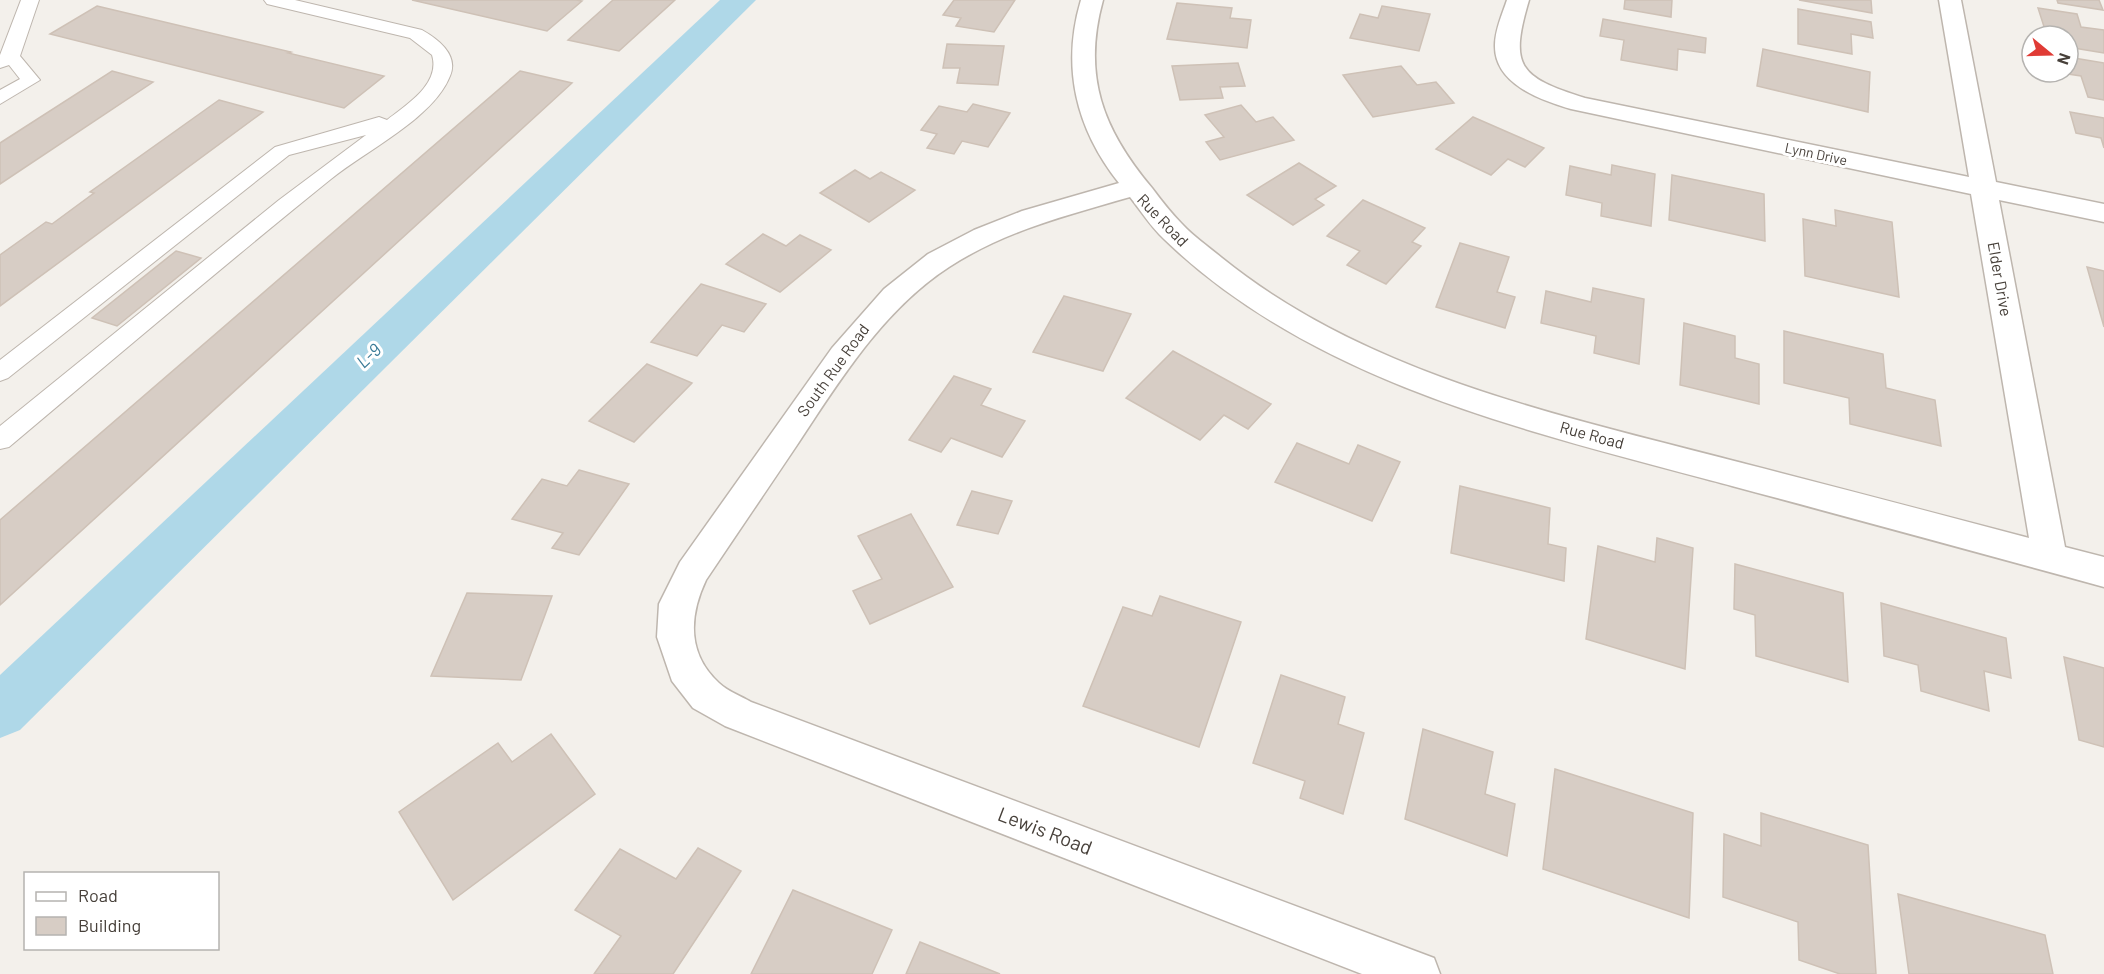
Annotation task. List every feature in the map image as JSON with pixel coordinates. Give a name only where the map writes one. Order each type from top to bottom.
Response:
[{"type":"street","points":[[1092,0],[1084,22],[1080,48],[1087,102],[1105,146],[1132,188]]},
{"type":"street","name":"Lynn Drive","points":[[1518,0],[1507,43],[1507,57],[1516,71],[1532,85],[1554,96],[1580,104],[2104,213]]},
{"type":"street","name":"Elder Drive","points":[[1950,0],[2050,558]]},
{"type":"street","name":"Rue Road","points":[[1132,188],[1167,227],[1201,257],[1263,302],[1336,344],[1420,381],[1521,415],[2104,572]]},
{"type":"street","name":"South Rue Road","points":[[685,669],[675,637],[676,615],[677,604],[692,572],[862,327],[906,285],[939,261],[984,236],[1033,216],[1132,188]]},
{"type":"street","name":"Lewis Road","points":[[685,669],[706,696],[738,714],[1418,974]]},
{"type":"lane","points":[[0,98],[31,80],[5,59],[30,0]]},
{"type":"lane","points":[[0,440],[329,170],[409,111],[430,93],[441,75],[443,58],[433,44],[416,34],[273,0]]},
{"type":"lane","points":[[0,372],[282,151],[359,131],[409,111]]},
{"type":"building","points":[[412,0],[576,0],[582,1],[547,31]]},
{"type":"building","points":[[613,0],[675,0],[619,51],[568,40]]},
{"type":"building","points":[[954,0],[1015,0],[994,32],[956,26],[961,18],[943,15]]},
{"type":"building","points":[[1625,0],[1672,0],[1671,17],[1624,9]]},
{"type":"building","points":[[1799,0],[1871,0],[1872,13]]},
{"type":"building","points":[[2057,0],[2099,0],[2103,10],[2058,3]]},
{"type":"building","points":[[1177,3],[1232,8],[1230,18],[1251,20],[1247,48],[1167,39]]},
{"type":"building","points":[[97,6],[384,76],[344,108],[50,34]]},
{"type":"building","points":[[1382,6],[1430,14],[1419,51],[1350,38],[1360,14],[1378,18]]},
{"type":"building","points":[[2038,8],[2077,14],[2081,27],[2104,30],[2104,53],[2080,49],[2080,24],[2043,24]]},
{"type":"building","points":[[1798,9],[1871,22],[1873,38],[1851,34],[1852,54],[1798,44]]},
{"type":"building","points":[[1603,19],[1706,38],[1705,53],[1678,49],[1677,70],[1621,60],[1624,40],[1600,36]]},
{"type":"building","points":[[947,44],[1004,46],[998,85],[957,83],[960,68],[943,68]]},
{"type":"building","points":[[1763,49],[1870,72],[1868,112],[1757,86]]},
{"type":"building","points":[[2080,59],[2104,63],[2104,100],[2088,97],[2081,76]]},
{"type":"building","points":[[1238,63],[1245,86],[1220,87],[1223,98],[1180,100],[1172,66]]},
{"type":"building","points":[[1401,66],[1417,85],[1436,82],[1454,103],[1373,117],[1343,75]]},
{"type":"building","points":[[112,71],[153,82],[0,184],[0,143]]},
{"type":"building","points":[[520,71],[572,83],[0,605],[0,520]]},
{"type":"building","points":[[219,100],[263,112],[0,306],[0,255],[46,222],[52,224],[94,193],[90,192]]},
{"type":"building","points":[[973,104],[1010,113],[988,147],[962,141],[954,154],[927,148],[937,134],[921,130],[939,106],[967,112]]},
{"type":"building","points":[[1241,105],[1256,122],[1273,117],[1294,140],[1220,160],[1206,142],[1224,137],[1205,115]]},
{"type":"building","points":[[2070,112],[2104,118],[2104,148],[2101,138],[2076,133]]},
{"type":"building","points":[[1473,117],[1544,148],[1525,167],[1508,159],[1491,175],[1436,149]]},
{"type":"building","points":[[1299,163],[1336,186],[1315,199],[1324,205],[1293,225],[1247,195]]},
{"type":"building","points":[[1612,165],[1655,174],[1651,226],[1601,216],[1602,203],[1566,195],[1570,166],[1611,175]]},
{"type":"building","points":[[855,170],[870,179],[881,172],[915,190],[869,222],[820,193]]},
{"type":"building","points":[[1672,175],[1764,194],[1765,241],[1669,220]]},
{"type":"building","points":[[1363,200],[1425,228],[1412,242],[1421,246],[1386,284],[1347,265],[1360,251],[1327,236]]},
{"type":"building","points":[[1835,210],[1892,222],[1899,297],[1805,276],[1803,219],[1836,226]]},
{"type":"building","points":[[763,234],[786,246],[800,235],[831,250],[780,292],[726,264]]},
{"type":"building","points":[[1460,243],[1509,257],[1497,292],[1515,297],[1505,328],[1436,307]]},
{"type":"building","points":[[176,251],[201,258],[117,326],[92,318]]},
{"type":"building","points":[[2087,267],[2104,271],[2104,327]]},
{"type":"building","points":[[701,284],[766,304],[744,332],[722,325],[697,356],[651,342]]},
{"type":"building","points":[[1593,288],[1644,299],[1639,364],[1594,353],[1596,336],[1541,323],[1546,291],[1591,302]]},
{"type":"building","points":[[1064,296],[1131,314],[1103,371],[1033,352]]},
{"type":"building","points":[[1684,323],[1735,336],[1735,358],[1759,364],[1759,404],[1680,385]]},
{"type":"building","points":[[1784,331],[1883,354],[1886,388],[1935,400],[1941,446],[1850,424],[1849,398],[1784,383]]},
{"type":"building","points":[[1173,351],[1271,404],[1248,429],[1224,415],[1200,440],[1126,398]]},
{"type":"building","points":[[647,364],[692,383],[634,442],[589,421]]},
{"type":"building","points":[[954,376],[991,389],[981,405],[1025,421],[1002,457],[951,438],[941,452],[909,440]]},
{"type":"building","points":[[1297,443],[1349,464],[1358,445],[1400,462],[1372,521],[1275,482]]},
{"type":"building","points":[[579,470],[629,484],[579,555],[552,548],[563,533],[512,519],[542,479],[567,486]]},
{"type":"building","points":[[1460,486],[1550,508],[1548,544],[1566,548],[1564,581],[1451,553]]},
{"type":"building","points":[[972,491],[1012,501],[998,534],[957,525]]},
{"type":"building","points":[[911,514],[953,587],[870,624],[853,591],[882,579],[858,536]]},
{"type":"building","points":[[1657,538],[1693,548],[1685,669],[1586,639],[1598,546],[1655,562]]},
{"type":"building","points":[[1735,564],[1843,593],[1848,682],[1756,656],[1755,615],[1734,609]]},
{"type":"building","points":[[467,593],[552,596],[521,680],[431,676]]},
{"type":"building","points":[[1160,596],[1241,622],[1199,747],[1083,706],[1123,607],[1152,616]]},
{"type":"building","points":[[1881,603],[2006,638],[2011,678],[1984,671],[1989,711],[1921,691],[1918,665],[1884,656]]},
{"type":"building","points":[[2064,657],[2104,668],[2104,747],[2079,740]]},
{"type":"building","points":[[1281,675],[1345,697],[1338,724],[1364,733],[1343,814],[1300,798],[1305,781],[1253,763]]},
{"type":"building","points":[[1423,729],[1493,752],[1485,794],[1515,804],[1507,856],[1405,819]]},
{"type":"building","points":[[551,734],[595,794],[453,900],[399,812],[498,743],[512,762]]},
{"type":"building","points":[[1555,769],[1693,813],[1689,918],[1543,869]]},
{"type":"building","points":[[1761,813],[1868,845],[1876,974],[1840,974],[1799,960],[1798,922],[1723,897],[1724,834],[1761,846]]},
{"type":"building","points":[[698,848],[741,871],[673,974],[594,974],[621,936],[575,910],[620,849],[676,879]]},
{"type":"building","points":[[793,890],[892,930],[872,974],[751,974]]},
{"type":"building","points":[[1898,894],[2045,935],[2053,974],[1909,974]]},
{"type":"building","points":[[920,942],[1000,974],[906,974]]},
{"type":"waterway","name":"L-9","points":[[0,712],[739,0]]}]
